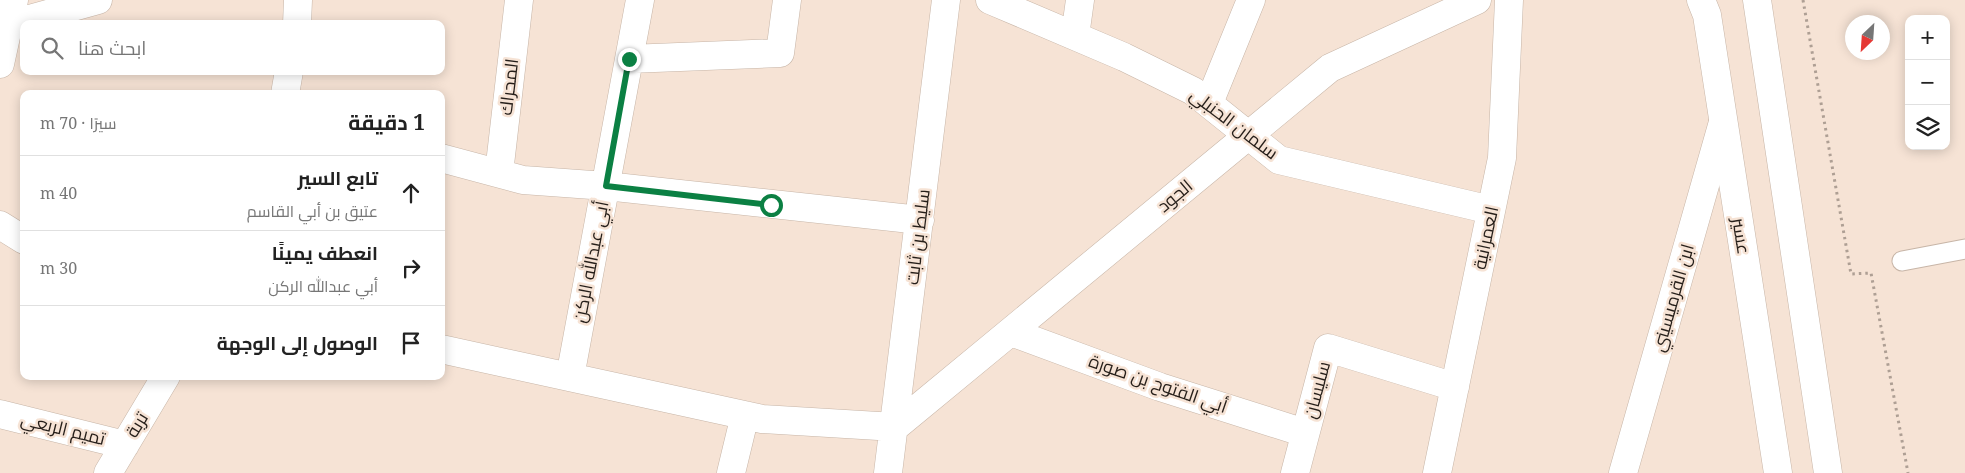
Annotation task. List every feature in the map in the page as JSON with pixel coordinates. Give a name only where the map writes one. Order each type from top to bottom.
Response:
[{"type":"street","points":[[0,64],[11,12],[98,0]]},
{"type":"street","points":[[297,20],[298,0]]},
{"type":"street","name":"المحراك","points":[[499,174],[519,0]]},
{"type":"street","name":"أبي عبدالله الركن","points":[[570,377],[640,0]]},
{"type":"street","points":[[629,59],[780,53],[786,0]]},
{"type":"street","name":"سليط بن ثابت","points":[[888,473],[946,0]]},
{"type":"street","name":"سلمان الحنبلي","points":[[990,0],[1124,57],[1184,87],[1209,103],[1279,160],[1491,210]]},
{"type":"street","points":[[1075,36],[1080,0]]},
{"type":"street","points":[[1209,103],[1251,0]]},
{"type":"street","name":"الجود","points":[[895,427],[1330,68],[1477,0]]},
{"type":"street","name":"العمرانية","points":[[1438,473],[1502,158],[1509,0]]},
{"type":"street","name":"عسير","points":[[1701,0],[1707,14],[1778,473]]},
{"type":"street","points":[[1757,0],[1828,473]]},
{"type":"street","points":[[286,90],[288,75]]},
{"type":"street","name":"ابن القرميسيني","points":[[1623,473],[1724,122]]},
{"type":"street","points":[[445,159],[523,180],[606,186],[920,220]]},
{"type":"street","points":[[0,224],[20,237]]},
{"type":"street","name":"أبي الفتوح بن صورة","points":[[1011,332],[1160,387],[1305,433]]},
{"type":"street","name":"سليسان","points":[[1295,473],[1328,348],[1455,387]]},
{"type":"street","points":[[445,350],[762,419],[895,427]]},
{"type":"street","name":"تربة","points":[[108,473],[164,380]]},
{"type":"street","name":"تميم الربعي","points":[[0,414],[125,445]]},
{"type":"street","points":[[730,473],[745,415]]},
{"type":"lane","points":[[1902,261],[1965,249]]},
{"type":"path","points":[[1803,0],[1851,274],[1871,273],[1908,473]]},
{"type":"route","points":[[629,59],[606,186],[771,205]]}]
